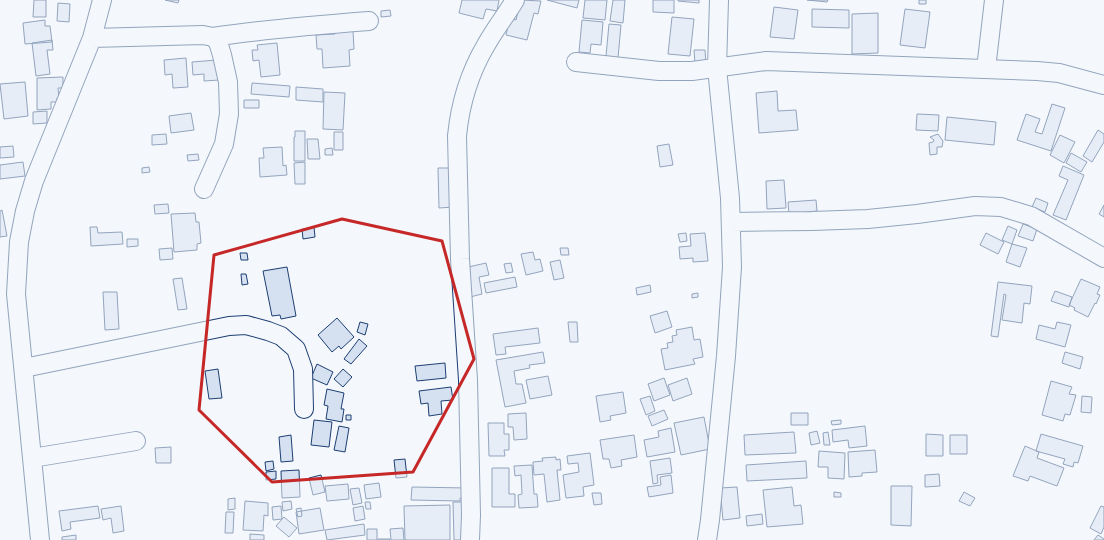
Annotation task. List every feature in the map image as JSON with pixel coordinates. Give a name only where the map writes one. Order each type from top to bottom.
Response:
[{"type":"street","points":[[40,540],[16,294],[19,242],[25,211],[34,181],[92,38],[102,0]]},
{"type":"street","points":[[470,540],[471,515],[468,380],[460,259],[457,136],[462,104],[478,60],[514,0]]},
{"type":"street","points":[[707,540],[726,356],[732,267],[730,198],[717,68],[719,0]]},
{"type":"street","points":[[986,69],[994,0]]},
{"type":"street","points":[[92,38],[203,35],[213,37],[279,28],[369,21]]},
{"type":"street","points":[[204,189],[224,144],[229,114],[228,82],[218,42],[213,37]]},
{"type":"street","points":[[576,62],[659,71],[692,71],[766,61],[1037,71],[1059,73],[1104,85]]},
{"type":"street","points":[[731,222],[861,220],[975,206],[1001,207],[1031,216],[1104,258]]},
{"type":"street","points":[[24,368],[229,326],[246,325],[268,330],[281,336],[296,349],[304,369],[304,409]]},
{"type":"street","points":[[32,458],[136,441]]},
{"type":"highlighted area","points":[[342,219],[442,241],[474,359],[413,472],[272,482],[199,410],[214,255]]},
{"type":"building","points":[[34,0],[46,0],[46,17],[33,17]]},
{"type":"building","points":[[165,0],[179,0],[178,3]]},
{"type":"building","points":[[462,0],[499,0],[497,11],[486,9],[483,19],[459,13]]},
{"type":"building","points":[[521,0],[541,1],[538,14],[534,13],[527,40],[506,35],[510,18],[516,20]]},
{"type":"building","points":[[547,0],[579,0],[577,8]]},
{"type":"building","points":[[585,0],[607,0],[605,20],[583,18]]},
{"type":"building","points":[[613,0],[625,0],[623,23],[610,21]]},
{"type":"building","points":[[653,0],[674,0],[674,13],[653,12]]},
{"type":"building","points":[[699,0],[699,3],[678,1]]},
{"type":"building","points":[[807,0],[828,0],[827,2]]},
{"type":"building","points":[[919,0],[926,0],[926,4],[919,4]]},
{"type":"building","points":[[58,3],[70,4],[69,22],[57,21]]},
{"type":"building","points":[[774,7],[798,10],[794,39],[770,37]]},
{"type":"building","points":[[812,9],[849,10],[849,28],[812,27]]},
{"type":"building","points":[[905,9],[930,12],[925,48],[900,45]]},
{"type":"building","points":[[390,10],[391,16],[381,17],[381,11]]},
{"type":"building","points":[[878,13],[878,53],[852,54],[852,14]]},
{"type":"building","points":[[672,17],[694,19],[690,56],[668,54]]},
{"type":"building","points":[[45,20],[45,26],[50,26],[52,42],[25,44],[23,23]]},
{"type":"building","points":[[582,20],[603,22],[601,45],[591,44],[590,53],[579,52]]},
{"type":"building","points":[[609,24],[621,25],[618,58],[606,56]]},
{"type":"building","points":[[353,31],[354,49],[349,50],[350,66],[323,68],[322,49],[317,49],[316,35]]},
{"type":"building","points":[[52,40],[53,50],[47,50],[50,74],[36,76],[32,43]]},
{"type":"building","points":[[277,43],[280,75],[261,77],[259,60],[253,61],[252,50],[258,50],[257,45]]},
{"type":"building","points":[[694,50],[705,50],[706,64],[695,64]]},
{"type":"building","points":[[186,58],[188,87],[173,88],[172,74],[165,75],[164,60]]},
{"type":"building","points":[[217,60],[219,80],[204,81],[204,74],[193,75],[192,62]]},
{"type":"building","points":[[63,77],[63,88],[58,88],[59,98],[57,98],[57,102],[51,102],[51,109],[37,110],[37,78]]},
{"type":"building","points":[[25,82],[28,116],[4,119],[0,84]]},
{"type":"building","points":[[252,83],[290,86],[289,97],[251,94]]},
{"type":"building","points":[[296,87],[323,89],[323,102],[296,100]]},
{"type":"building","points":[[777,91],[778,111],[796,110],[798,130],[759,133],[756,93]]},
{"type":"building","points":[[324,92],[345,93],[343,130],[323,129]]},
{"type":"building","points":[[244,100],[259,100],[259,108],[244,108]]},
{"type":"building","points":[[1052,104],[1065,108],[1051,151],[1017,140],[1026,114],[1040,119],[1035,132],[1042,134]]},
{"type":"building","points":[[47,111],[47,123],[33,124],[33,112]]},
{"type":"building","points":[[191,113],[194,130],[171,133],[169,116]]},
{"type":"building","points":[[917,114],[939,115],[938,131],[916,130]]},
{"type":"building","points":[[947,117],[996,122],[994,145],[945,140]]},
{"type":"building","points":[[1098,130],[1104,134],[1104,142],[1092,162],[1083,156]]},
{"type":"building","points":[[295,131],[305,131],[305,161],[294,161]]},
{"type":"building","points":[[334,132],[343,132],[343,150],[334,150]]},
{"type":"building","points":[[166,134],[167,144],[152,145],[152,135]]},
{"type":"building","points":[[938,134],[943,141],[942,147],[937,147],[937,154],[930,155],[929,143],[933,142],[934,140],[930,137]]},
{"type":"building","points":[[1060,135],[1075,142],[1064,163],[1050,155]]},
{"type":"building","points":[[307,139],[318,139],[320,159],[308,159]]},
{"type":"building","points":[[669,144],[673,165],[660,167],[657,146]]},
{"type":"building","points":[[13,146],[14,157],[0,158],[0,147]]},
{"type":"building","points":[[282,147],[283,166],[286,165],[287,175],[260,177],[259,158],[264,158],[263,148]]},
{"type":"building","points":[[332,148],[333,155],[325,155],[325,149]]},
{"type":"building","points":[[1071,153],[1087,162],[1081,172],[1066,163]]},
{"type":"building","points":[[198,154],[199,160],[188,161],[187,155]]},
{"type":"building","points":[[23,162],[25,176],[0,179],[0,165]]},
{"type":"building","points":[[305,162],[305,184],[295,184],[294,163]]},
{"type":"building","points":[[1063,166],[1084,175],[1066,220],[1053,215],[1068,180],[1059,176]]},
{"type":"building","points":[[149,167],[150,172],[142,173],[142,168]]},
{"type":"building","points":[[438,168],[453,168],[454,207],[439,208]]},
{"type":"building","points":[[784,180],[786,208],[767,209],[766,181]]},
{"type":"building","points":[[1036,198],[1048,203],[1045,212],[1032,207]]},
{"type":"building","points":[[816,200],[817,211],[789,214],[788,202]]},
{"type":"building","points":[[168,204],[169,213],[155,214],[154,205]]},
{"type":"building","points":[[1104,205],[1104,217],[1099,214]]},
{"type":"building","points":[[2,210],[7,236],[0,237],[0,211]]},
{"type":"building","points":[[195,213],[196,222],[199,222],[201,243],[197,244],[197,250],[174,252],[171,214]]},
{"type":"building","points":[[1023,224],[1037,229],[1033,241],[1018,236]]},
{"type":"building","points":[[1008,226],[1017,230],[1012,244],[1002,240]]},
{"type":"building","points":[[90,227],[97,227],[98,233],[122,232],[123,244],[91,246]]},
{"type":"building","points":[[314,227],[315,237],[303,239],[302,229]]},
{"type":"building","points":[[686,233],[687,241],[680,242],[678,234]]},
{"type":"building","points":[[705,233],[708,261],[693,262],[693,258],[680,259],[679,247],[691,246],[690,234]]},
{"type":"building","points":[[986,233],[1004,242],[998,254],[980,245]]},
{"type":"building","points":[[127,239],[138,239],[138,246],[127,247]]},
{"type":"building","points":[[1012,244],[1027,248],[1020,267],[1006,262]]},
{"type":"building","points":[[172,248],[173,259],[160,260],[159,249]]},
{"type":"building","points":[[560,248],[568,248],[569,255],[561,255]]},
{"type":"building","points":[[533,252],[535,260],[540,259],[543,271],[526,275],[521,254]]},
{"type":"building","points":[[240,253],[247,253],[248,260],[241,260]]},
{"type":"building","points":[[560,260],[564,278],[554,280],[550,262]]},
{"type":"building","points":[[486,263],[489,275],[479,277],[482,294],[470,297],[464,268]]},
{"type":"building","points":[[511,263],[513,272],[506,273],[504,264]]},
{"type":"building","points":[[287,267],[296,316],[281,319],[280,315],[272,316],[263,271]]},
{"type":"building","points":[[241,274],[246,274],[248,284],[242,285]]},
{"type":"building","points":[[515,277],[517,287],[486,293],[484,283]]},
{"type":"building","points":[[182,278],[187,309],[178,310],[173,279]]},
{"type":"building","points":[[1081,279],[1100,287],[1097,294],[1100,295],[1088,317],[1074,310],[1075,308],[1069,305]]},
{"type":"building","points":[[998,282],[1032,286],[1030,304],[1024,303],[1022,323],[1002,320],[1006,295],[1004,294],[998,337],[991,336]]},
{"type":"building","points":[[650,285],[651,292],[637,295],[636,288]]},
{"type":"building","points":[[1055,291],[1072,297],[1069,307],[1051,301]]},
{"type":"building","points":[[103,292],[117,292],[119,329],[105,330]]},
{"type":"building","points":[[698,293],[698,297],[692,298],[692,294]]},
{"type":"building","points":[[667,311],[672,327],[655,333],[650,316]]},
{"type":"building","points":[[337,318],[354,337],[341,349],[339,346],[332,352],[318,335]]},
{"type":"building","points":[[360,322],[368,324],[365,335],[357,332]]},
{"type":"building","points":[[568,322],[577,322],[578,342],[570,342]]},
{"type":"building","points":[[1057,322],[1071,325],[1065,347],[1036,339],[1039,325],[1055,329]]},
{"type":"building","points":[[692,327],[694,340],[700,339],[703,357],[693,359],[695,364],[665,370],[661,349],[668,348],[667,343],[673,342],[672,336],[677,335],[676,330]]},
{"type":"building","points":[[538,328],[540,343],[505,347],[506,354],[496,355],[493,334]]},
{"type":"building","points":[[359,339],[367,346],[351,364],[344,359]]},
{"type":"building","points":[[543,352],[545,363],[529,365],[530,368],[514,371],[516,384],[522,384],[526,403],[505,407],[496,360]]},
{"type":"building","points":[[1065,352],[1083,357],[1080,369],[1062,363]]},
{"type":"building","points":[[445,363],[446,378],[417,381],[415,366]]},
{"type":"building","points":[[317,364],[333,372],[327,385],[311,378]]},
{"type":"building","points":[[218,369],[222,398],[209,399],[205,371]]},
{"type":"building","points":[[343,369],[352,377],[343,387],[334,379]]},
{"type":"building","points":[[548,376],[552,395],[530,399],[526,380]]},
{"type":"building","points":[[664,378],[670,395],[654,401],[648,384]]},
{"type":"building","points":[[687,378],[692,394],[673,401],[668,385]]},
{"type":"building","points":[[1051,381],[1072,387],[1069,394],[1076,395],[1070,415],[1065,414],[1063,421],[1042,415]]},
{"type":"building","points":[[451,387],[453,400],[441,401],[442,414],[429,416],[428,403],[421,404],[419,391]]},
{"type":"building","points":[[327,389],[344,393],[341,409],[344,409],[342,422],[326,419],[328,406],[324,405]]},
{"type":"building","points":[[623,392],[626,413],[610,416],[611,420],[600,422],[596,396]]},
{"type":"building","points":[[650,396],[655,411],[646,415],[640,399]]},
{"type":"building","points":[[1082,396],[1092,397],[1091,413],[1081,412]]},
{"type":"building","points":[[664,410],[668,419],[652,426],[648,416]]},
{"type":"building","points":[[526,413],[527,439],[514,440],[513,427],[508,427],[508,414]]},
{"type":"building","points":[[791,413],[808,413],[808,425],[791,425]]},
{"type":"building","points":[[346,415],[351,415],[351,420],[346,420]]},
{"type":"building","points":[[704,417],[710,449],[681,455],[674,423]]},
{"type":"building","points":[[314,420],[332,422],[329,447],[311,445]]},
{"type":"building","points":[[841,420],[841,424],[832,425],[831,421]]},
{"type":"building","points":[[488,423],[504,423],[504,434],[509,434],[509,450],[504,450],[505,456],[489,456]]},
{"type":"building","points":[[339,426],[349,428],[345,452],[334,450]]},
{"type":"building","points":[[865,426],[867,446],[849,448],[848,440],[833,442],[832,430]]},
{"type":"building","points":[[671,428],[675,452],[647,457],[644,440],[659,437],[658,431]]},
{"type":"building","points":[[817,431],[820,443],[811,445],[809,433]]},
{"type":"building","points":[[794,432],[796,453],[745,455],[744,435]]},
{"type":"building","points":[[828,432],[830,445],[824,445],[823,433]]},
{"type":"building","points":[[926,434],[943,435],[943,456],[926,456]]},
{"type":"building","points":[[1041,434],[1083,446],[1078,463],[1074,462],[1073,467],[1063,464],[1065,459],[1036,451]]},
{"type":"building","points":[[291,435],[293,461],[281,462],[279,437]]},
{"type":"building","points":[[634,435],[637,457],[621,460],[622,466],[611,468],[609,459],[603,459],[600,440]]},
{"type":"building","points":[[950,435],[967,435],[967,454],[950,454]]},
{"type":"building","points":[[1025,446],[1039,452],[1037,458],[1064,468],[1057,486],[1030,476],[1028,481],[1013,476]]},
{"type":"building","points":[[171,447],[171,463],[156,463],[155,448]]},
{"type":"building","points":[[875,450],[877,472],[862,473],[862,476],[849,477],[848,452]]},
{"type":"building","points":[[819,451],[845,453],[844,479],[828,478],[828,467],[818,467]]},
{"type":"building","points":[[590,453],[594,485],[583,487],[584,496],[566,498],[563,475],[579,472],[578,463],[568,464],[567,456]]},
{"type":"building","points":[[556,457],[556,460],[560,459],[561,470],[557,470],[560,500],[547,502],[544,474],[534,475],[533,462],[543,461],[542,458]]},
{"type":"building","points":[[670,458],[672,473],[657,475],[658,483],[653,484],[650,461]]},
{"type":"building","points":[[405,459],[407,477],[396,478],[394,460]]},
{"type":"building","points":[[273,461],[274,469],[266,471],[265,462]]},
{"type":"building","points":[[806,461],[807,478],[747,481],[746,465]]},
{"type":"building","points":[[532,465],[534,494],[537,494],[538,507],[519,508],[518,495],[522,494],[521,475],[515,476],[514,466]]},
{"type":"building","points":[[492,468],[509,468],[509,494],[515,494],[515,507],[492,507]]},
{"type":"building","points":[[299,470],[300,497],[282,498],[281,471]]},
{"type":"building","points":[[276,471],[276,479],[266,480],[266,472]]},
{"type":"building","points":[[939,474],[940,486],[925,487],[925,475]]},
{"type":"building","points":[[321,475],[325,492],[313,495],[309,478]]},
{"type":"building","points":[[671,475],[673,493],[649,497],[647,487],[661,485],[660,477]]},
{"type":"building","points":[[379,483],[381,497],[366,499],[364,485]]},
{"type":"building","points":[[348,484],[349,499],[327,501],[325,486]]},
{"type":"building","points":[[891,486],[912,486],[911,526],[891,525]]},
{"type":"building","points":[[412,487],[467,488],[467,498],[460,498],[460,501],[411,500]]},
{"type":"building","points":[[737,487],[740,518],[723,520],[720,488]]},
{"type":"building","points":[[792,487],[794,506],[801,505],[803,524],[767,527],[763,490]]},
{"type":"building","points":[[359,488],[362,503],[353,505],[350,489]]},
{"type":"building","points":[[834,492],[841,493],[841,497],[834,497]]},
{"type":"building","points":[[964,492],[975,498],[970,506],[959,501]]},
{"type":"building","points":[[592,493],[601,493],[602,504],[594,505]]},
{"type":"building","points":[[235,498],[235,509],[228,510],[228,499]]},
{"type":"building","points":[[245,501],[268,503],[268,516],[264,515],[263,531],[243,530]]},
{"type":"building","points":[[291,501],[292,509],[283,511],[282,502]]},
{"type":"building","points":[[365,502],[370,502],[371,509],[366,509]]},
{"type":"building","points":[[453,502],[465,502],[465,540],[454,540]]},
{"type":"building","points":[[450,505],[450,540],[405,540],[404,506]]},
{"type":"building","points":[[98,506],[100,518],[70,522],[71,529],[62,531],[59,511]]},
{"type":"building","points":[[121,506],[124,531],[113,533],[111,518],[103,520],[101,509]]},
{"type":"building","points":[[281,506],[282,519],[273,520],[272,507]]},
{"type":"building","points":[[363,506],[365,519],[355,521],[353,508]]},
{"type":"building","points":[[1101,506],[1104,507],[1104,527],[1101,534],[1090,528]]},
{"type":"building","points":[[301,508],[302,516],[298,517],[296,509]]},
{"type":"building","points":[[320,508],[324,530],[299,534],[296,512]]},
{"type":"building","points":[[226,512],[234,512],[233,533],[225,533]]},
{"type":"building","points":[[762,514],[763,524],[747,526],[746,516]]},
{"type":"building","points":[[284,517],[297,528],[289,537],[276,526]]},
{"type":"building","points":[[364,524],[365,535],[327,540],[325,530]]},
{"type":"building","points":[[403,528],[404,540],[391,540],[390,529]]},
{"type":"building","points":[[367,529],[377,529],[377,540],[367,540]]},
{"type":"building","points":[[250,534],[264,535],[264,540],[250,540]]},
{"type":"building","points":[[76,535],[76,540],[62,540],[62,537]]},
{"type":"building","points":[[1098,535],[1104,539],[1104,540],[1094,540]]},
{"type":"building","points":[[390,539],[390,540],[378,540]]}]
